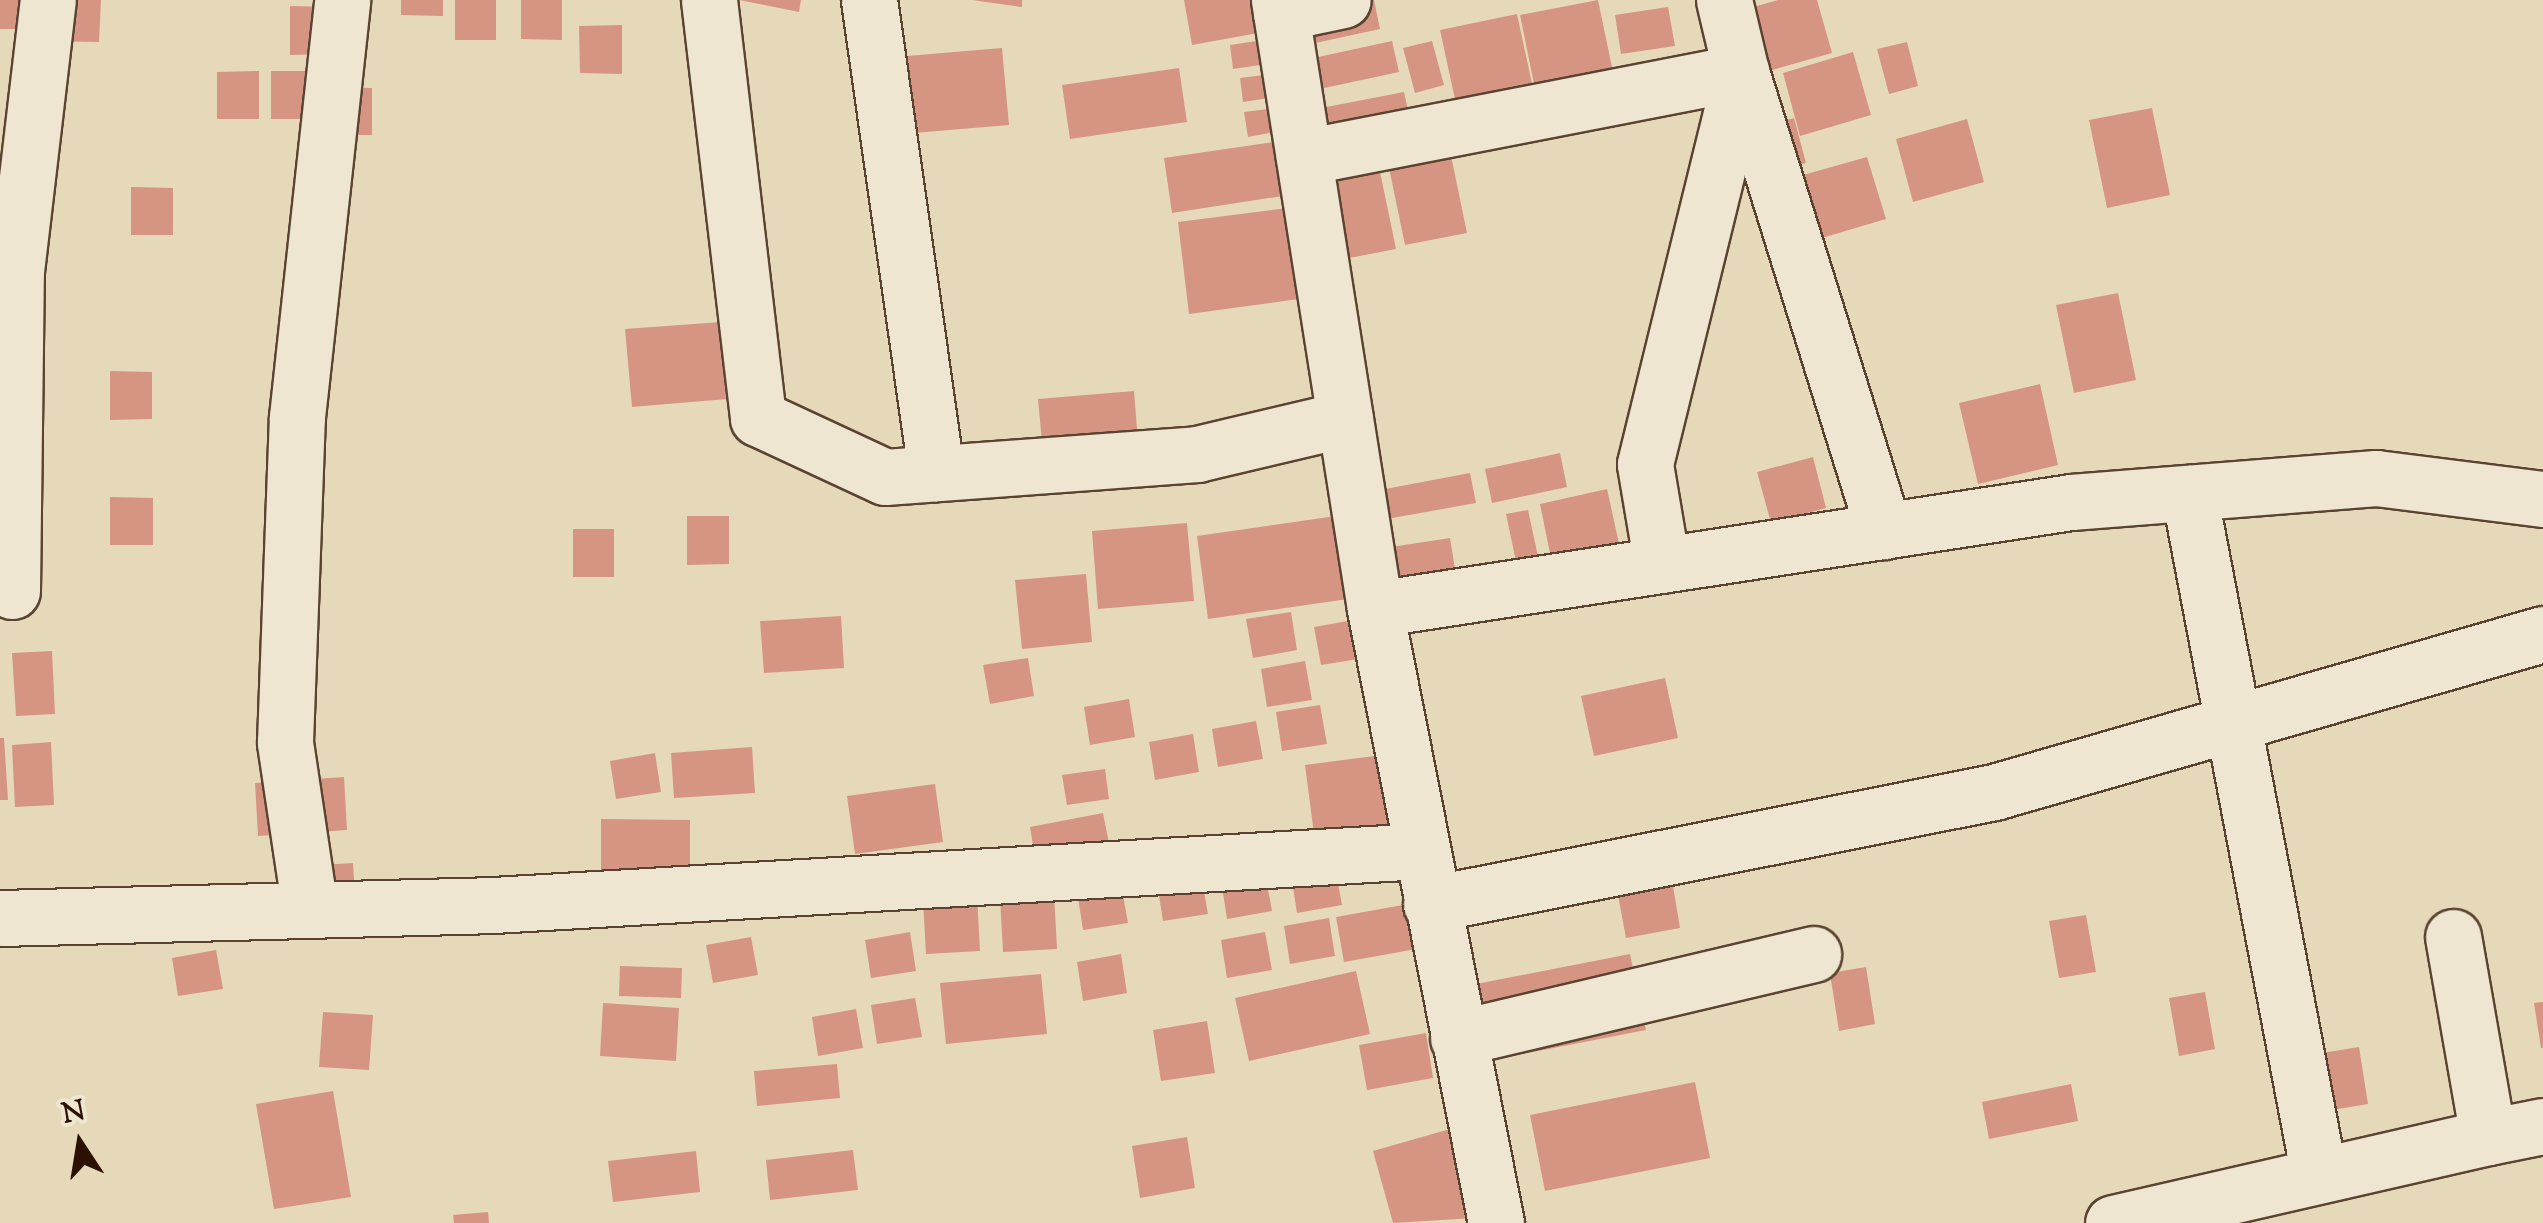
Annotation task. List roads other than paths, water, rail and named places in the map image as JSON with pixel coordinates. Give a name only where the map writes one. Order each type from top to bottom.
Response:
[{"type":"street","points":[[12,590],[16,272],[48,0]]},
{"type":"street","points":[[310,910],[285,723],[296,417],[342,0]]},
{"type":"street","points":[[709,0],[758,418],[884,478],[1197,454],[1345,419]]},
{"type":"street","points":[[869,0],[936,474]]},
{"type":"street","points":[[1343,0],[1280,6],[1374,609],[1496,1223]]},
{"type":"street","points":[[1724,0],[1741,72],[1884,531]]},
{"type":"street","points":[[1304,156],[1741,72]]},
{"type":"street","points":[[1662,565],[1646,464],[1741,72]]},
{"type":"street","points":[[1374,609],[1884,531],[2189,493],[2376,478],[2543,499]]},
{"type":"street","points":[[2189,493],[2319,1175]]},
{"type":"street","points":[[1431,904],[1994,792],[2543,634]]},
{"type":"street","points":[[0,918],[310,910],[1420,851]]},
{"type":"street","points":[[2453,937],[2488,1137]]},
{"type":"street","points":[[1458,1038],[1813,954]]},
{"type":"street","points":[[2112,1223],[2543,1126]]}]
